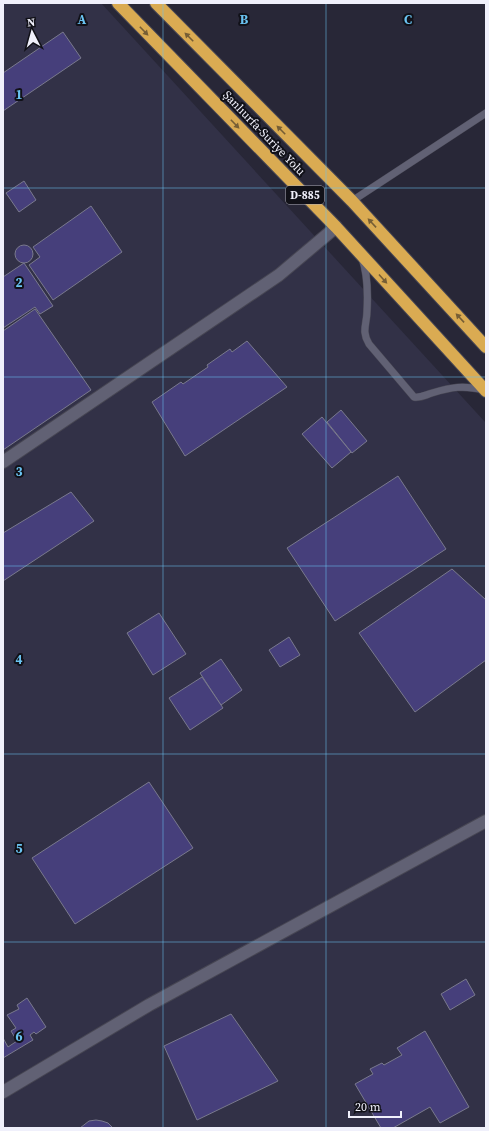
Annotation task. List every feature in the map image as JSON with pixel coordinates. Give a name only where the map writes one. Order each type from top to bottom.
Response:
[{"type":"highway","name":"Şanlıurfa-Suriye Yolu","points":[[118,3],[336,227],[485,391]]},
{"type":"highway","name":"Şanlıurfa-Suriye Yolu","points":[[156,3],[352,201],[486,347]]},
{"type":"street","points":[[3,462],[279,275],[336,227]]},
{"type":"street","points":[[3,1092],[149,1005],[486,821]]},
{"type":"lane","points":[[352,201],[486,113]]},
{"type":"lane","points":[[360,253],[367,282],[367,313],[364,326],[366,338],[414,397],[419,398],[461,386],[469,386],[485,391]]},
{"type":"shaded area","points":[[3,3],[101,3],[486,423],[486,1128],[3,1128]]},
{"type":"building","points":[[63,32],[81,58],[3,111],[3,73]]},
{"type":"building","points":[[24,181],[36,200],[19,212],[6,193]]},
{"type":"building","points":[[91,206],[122,252],[53,300],[29,265],[40,257],[33,247]]},
{"type":"building","points":[[24,245],[28,246],[32,250],[32,258],[28,262],[24,263],[20,262],[16,258],[15,254],[16,250],[20,246]]},
{"type":"building","points":[[24,263],[53,306],[40,314],[35,307],[3,328],[3,277]]},
{"type":"building","points":[[35,309],[91,390],[3,450],[3,331]]},
{"type":"building","points":[[247,341],[287,387],[185,456],[152,402],[181,382],[183,384],[208,367],[207,365],[230,349],[232,352]]},
{"type":"building","points":[[341,410],[367,441],[352,453],[327,422]]},
{"type":"building","points":[[322,417],[351,452],[332,468],[302,434]]},
{"type":"building","points":[[398,476],[446,549],[335,621],[287,548]]},
{"type":"building","points":[[71,492],[94,521],[3,581],[3,533]]},
{"type":"building","points":[[452,569],[486,600],[486,660],[415,712],[359,633]]},
{"type":"building","points":[[159,613],[186,654],[153,675],[127,633]]},
{"type":"building","points":[[289,637],[300,655],[280,667],[269,650]]},
{"type":"building","points":[[221,659],[242,690],[221,705],[200,673]]},
{"type":"building","points":[[202,677],[223,708],[190,730],[169,698]]},
{"type":"building","points":[[149,782],[193,848],[75,924],[32,858]]},
{"type":"building","points":[[466,979],[475,995],[450,1010],[441,994]]},
{"type":"building","points":[[27,998],[46,1027],[36,1034],[34,1032],[30,1035],[33,1040],[3,1058],[3,1038],[8,1047],[17,1041],[11,1031],[16,1028],[7,1015],[19,1009],[17,1005]]},
{"type":"building","points":[[231,1014],[278,1081],[197,1120],[164,1046]]},
{"type":"building","points":[[425,1031],[469,1107],[440,1123],[430,1107],[393,1128],[381,1128],[355,1084],[373,1074],[370,1069],[382,1063],[384,1065],[402,1055],[397,1048]]},
{"type":"building","points":[[96,1120],[108,1123],[113,1128],[80,1128],[89,1121]]}]
